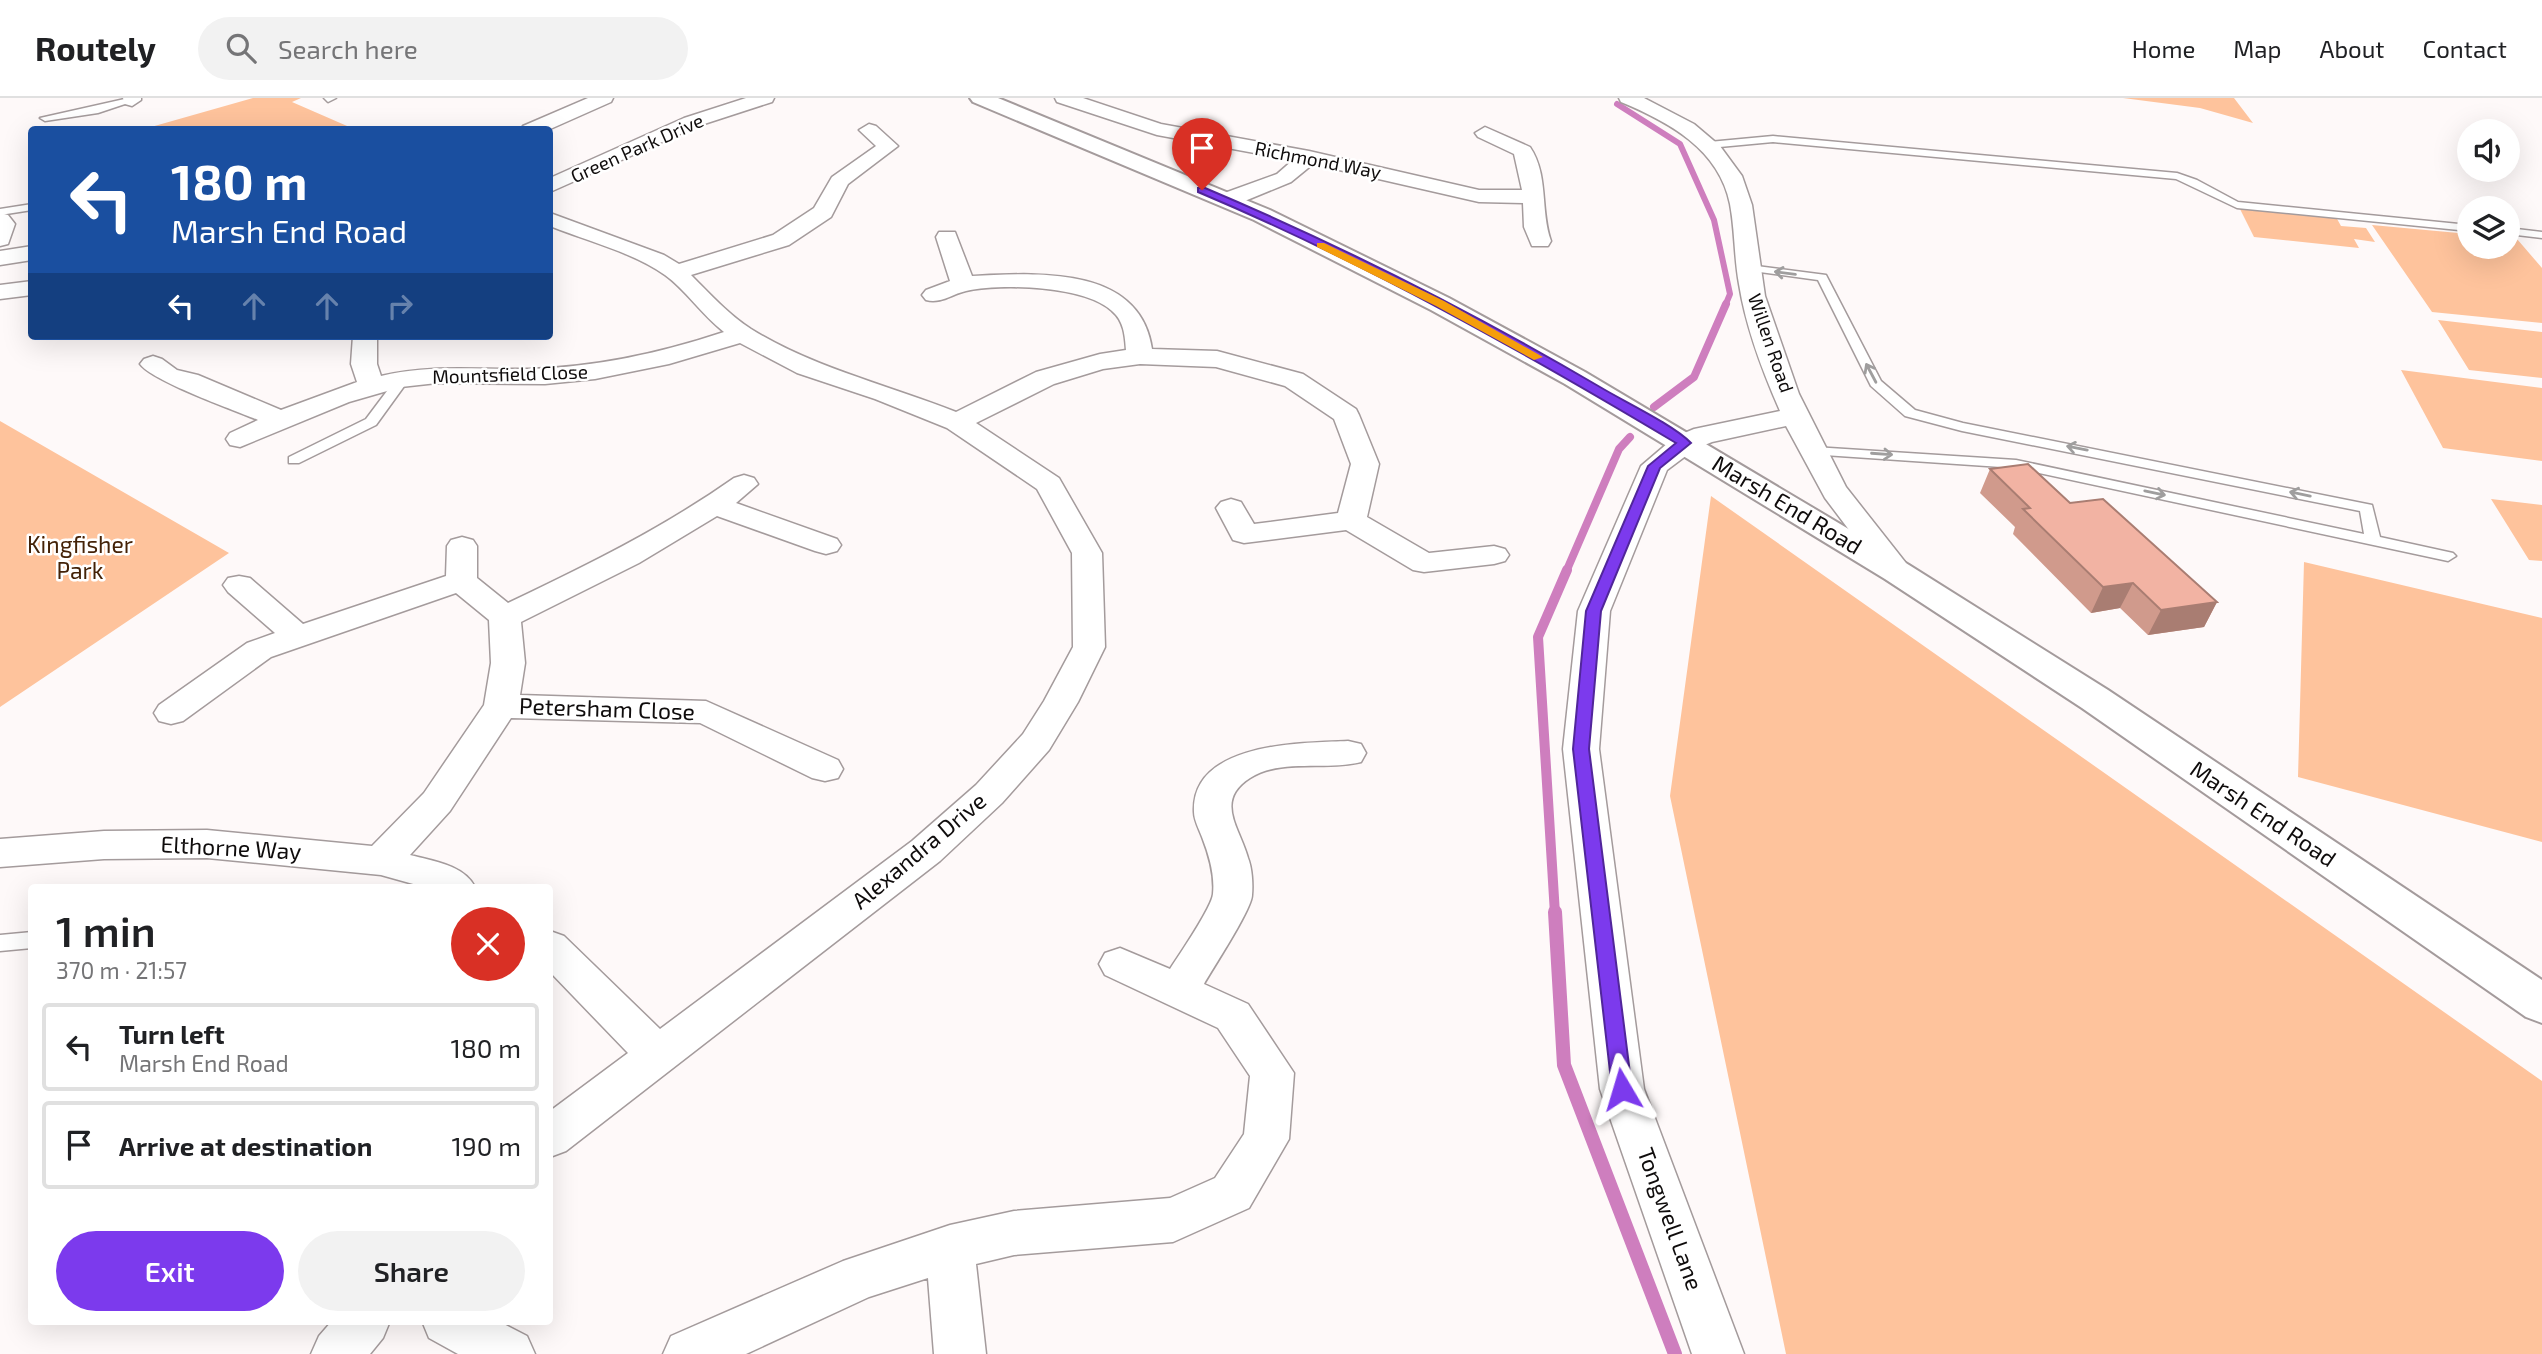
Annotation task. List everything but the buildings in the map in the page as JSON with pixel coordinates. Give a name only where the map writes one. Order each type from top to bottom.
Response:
[{"type":"street","points":[[539,126],[604,98]]},
{"type":"street","name":"Green Park Drive","points":[[553,185],[691,122],[765,98]]},
{"type":"street","name":"Marsh End Road","points":[[980,98],[1227,200],[1440,304],[1575,378],[1897,572],[2095,699],[2542,1004]]},
{"type":"street","name":"Richmond Way","points":[[1064,98],[1157,129],[1309,158],[1479,196],[1534,197]]},
{"type":"street","name":"Willen Road","points":[[1628,98],[1679,124],[1709,145],[1732,176],[1741,207],[1752,295],[1765,340],[1796,416],[1832,486],[1897,572]]},
{"type":"street","points":[[1464,140],[1505,126]]},
{"type":"street","points":[[676,272],[781,240],[823,212],[839,181],[888,146],[869,130]]},
{"type":"street","points":[[1485,133],[1523,151],[1530,172],[1535,227],[1540,241]]},
{"type":"street","points":[[1227,200],[1284,178],[1309,158]]},
{"type":"street","points":[[0,220],[4,224],[0,239]]},
{"type":"street","name":"Alexandra Drive","points":[[553,220],[656,260],[676,272],[713,312],[742,334],[806,368],[884,393],[957,422],[1049,484],[1087,553],[1089,647],[1061,702],[1036,742],[989,794],[926,851],[553,1135]]},
{"type":"street","points":[[947,237],[963,284]]},
{"type":"street","points":[[0,258],[28,254]]},
{"type":"street","points":[[934,295],[963,284],[1022,281],[1075,285],[1115,300],[1134,323],[1140,356]]},
{"type":"street","points":[[0,292],[28,288]]},
{"type":"street","name":"Mountsfield Close","points":[[240,439],[371,385],[404,378],[447,375],[543,376],[611,370],[699,349],[742,334]]},
{"type":"street","points":[[365,340],[363,364],[371,385]]},
{"type":"street","points":[[957,422],[1045,378],[1100,362],[1140,356],[1217,359],[1294,380],[1346,415],[1366,464],[1351,520]]},
{"type":"street","points":[[153,365],[168,375],[190,381],[281,420]]},
{"type":"street","name":"Tongwell Lane","points":[[1718,1354],[1622,1089],[1581,749],[1594,611],[1655,466],[1685,443],[1704,435],[1796,416]]},
{"type":"street","points":[[461,581],[505,617],[643,550],[715,506],[744,484]]},
{"type":"street","points":[[715,506],[826,545]]},
{"type":"street","points":[[1230,508],[1244,534],[1351,520],[1424,563],[1494,555]]},
{"type":"street","points":[[461,581],[462,546]]},
{"type":"street","points":[[172,713],[259,650],[461,581]]},
{"type":"street","points":[[239,585],[297,636]]},
{"type":"street","name":"Petersham Close","points":[[381,861],[437,802],[501,706],[508,663],[505,617]]},
{"type":"street","name":"Petersham Close","points":[[501,706],[706,712],[825,769]]},
{"type":"street","points":[[1178,992],[1234,898],[1230,860],[1212,813],[1215,790],[1227,759],[1348,753]]},
{"type":"street","name":"Elthorne Way","points":[[0,853],[104,845],[207,844],[381,861],[436,876],[451,884]]},
{"type":"street","points":[[553,950],[656,1054]]},
{"type":"street","points":[[689,1354],[860,1277],[950,1248],[1014,1233],[1173,1220],[1232,1193],[1266,1139],[1272,1073],[1233,1016],[1120,964]]},
{"type":"street","points":[[950,1248],[961,1354]]},
{"type":"street","points":[[337,1354],[362,1325]]},
{"type":"street","points":[[455,1325],[509,1354]]},
{"type":"lane","points":[[45,118],[98,110],[132,99]]},
{"type":"lane","points":[[1709,145],[1773,139],[2177,176],[2190,179],[2219,198],[2237,205],[2457,227]]},
{"type":"lane","points":[[0,212],[28,207]]},
{"type":"lane","points":[[2520,232],[2542,235]]},
{"type":"lane","points":[[1749,268],[1822,277],[1876,383],[1910,413],[1962,427],[2367,508],[2373,539]]},
{"type":"lane","points":[[294,460],[371,422],[404,378]]},
{"type":"lane","points":[[1814,451],[2016,464],[2104,489],[2373,539],[2448,556]]},
{"type":"lane","points":[[0,943],[28,940]]},
{"type":"green space","points":[[253,98],[301,98],[292,102],[347,126],[155,126]]},
{"type":"green space","points":[[2123,98],[2234,98],[2253,123],[2200,108]]},
{"type":"green space","points":[[2239,207],[2336,217],[2341,226],[2366,228],[2375,242],[2354,239],[2359,248],[2254,237]]},
{"type":"green space","points":[[2372,225],[2457,233],[2457,259],[2520,259],[2520,242],[2542,268],[2542,323],[2432,312]]},
{"type":"green space","points":[[2438,320],[2542,332],[2542,378],[2469,370]]},
{"type":"green space","points":[[2401,370],[2542,388],[2542,461],[2443,448]]},
{"type":"green space","name":"Kingfisher Park","points":[[0,421],[229,553],[0,707]]},
{"type":"green space","points":[[1711,496],[2542,1081],[2542,1354],[1786,1354],[1670,796]]},
{"type":"green space","points":[[2491,499],[2542,505],[2542,561],[2529,560]]},
{"type":"green space","points":[[2304,562],[2542,618],[2542,842],[2298,777]]},
{"type":"waterway","points":[[1617,104],[1680,144],[1714,220],[1730,294],[1725,306]]},
{"type":"waterway","points":[[1654,407],[1694,377],[1726,304]]},
{"type":"waterway","points":[[1566,572],[1619,449],[1630,437]]},
{"type":"waterway","points":[[1555,914],[1538,637],[1567,570]]},
{"type":"waterway","points":[[1555,912],[1564,1065],[1675,1354]]},
{"type":"slow traffic","points":[[1321,245],[1440,304],[1538,357]]},
{"type":"route","points":[[1202,190],[1262,215],[1440,304],[1575,378],[1685,443],[1655,466],[1594,611],[1581,749],[1622,1089]]}]
